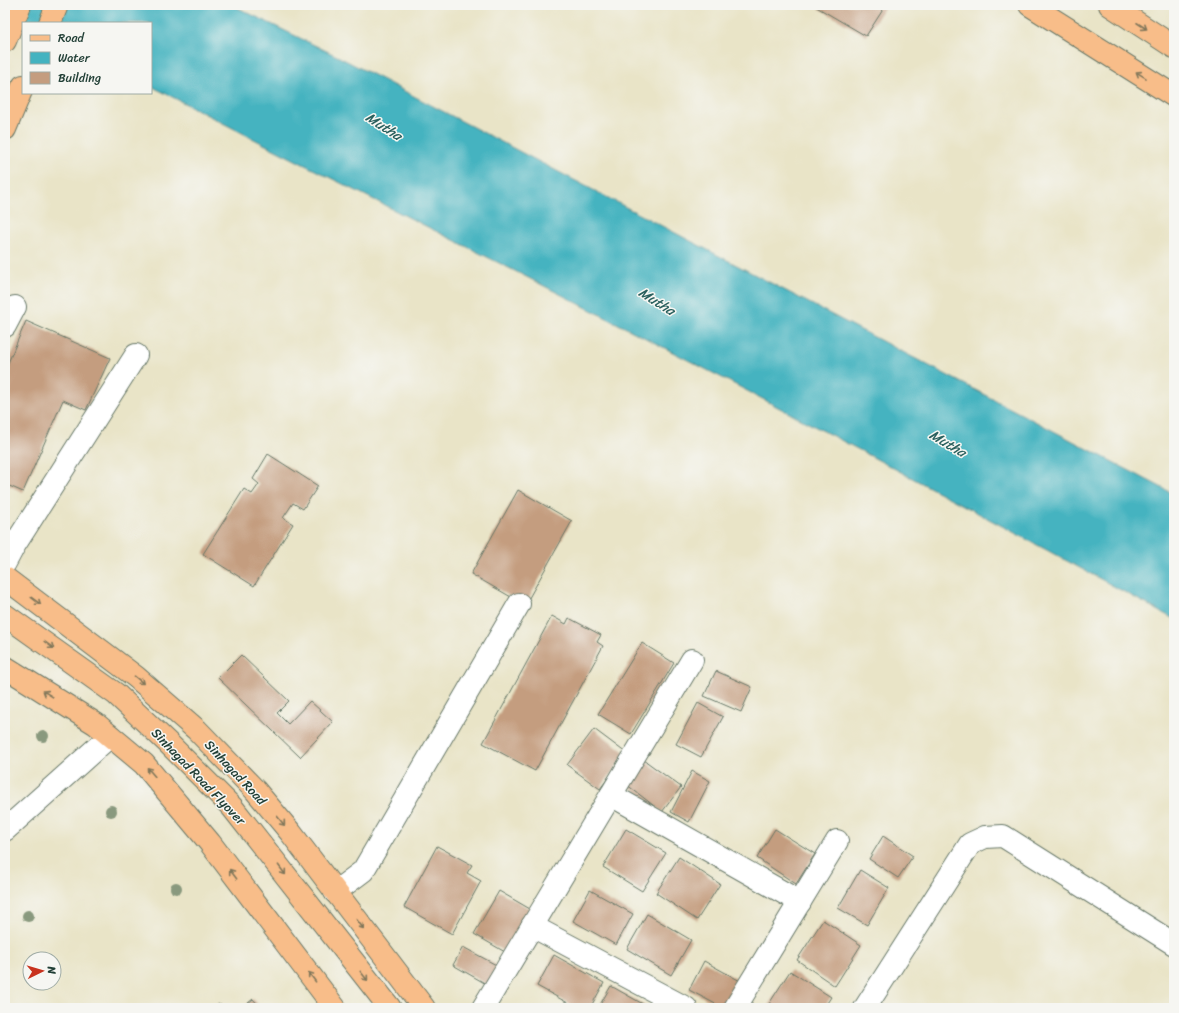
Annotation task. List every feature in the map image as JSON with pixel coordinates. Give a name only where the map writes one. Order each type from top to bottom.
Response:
[{"type":"main road","points":[[5,41],[20,5]]},
{"type":"main road","points":[[50,22],[57,5]]},
{"type":"main road","points":[[1030,5],[1174,96]]},
{"type":"main road","points":[[1110,5],[1174,47]]},
{"type":"main road","points":[[5,129],[22,88]]},
{"type":"main road","name":"Sinhagad Road","points":[[5,578],[136,677],[197,730],[256,790],[424,1008]]},
{"type":"main road","name":"Sinhagad Road Flyover","points":[[5,615],[116,694],[167,742],[232,808],[390,1008]]},
{"type":"main road","points":[[5,667],[96,724],[144,764],[210,843],[335,1008]]},
{"type":"street","points":[[5,326],[15,307]]},
{"type":"street","points":[[8,550],[136,355]]},
{"type":"street","points":[[335,892],[363,871],[519,604]]},
{"type":"street","points":[[483,1008],[692,660]]},
{"type":"street","points":[[5,830],[110,736]]},
{"type":"street","points":[[611,795],[800,902]]},
{"type":"street","points":[[865,1008],[970,844],[985,836],[1003,836],[1174,944]]},
{"type":"street","points":[[735,1008],[837,841]]},
{"type":"street","points":[[532,926],[686,1008]]},
{"type":"water","name":"Mutha","points":[[5,5],[232,5],[341,58],[1174,494],[1174,619],[700,366],[152,87],[152,22],[22,22],[22,27],[5,19]]},
{"type":"building","points":[[813,5],[886,5],[866,36]]},
{"type":"building","points":[[26,321],[110,358],[86,410],[63,400],[23,492],[5,484],[5,370]]},
{"type":"building","points":[[268,454],[318,486],[303,509],[293,503],[283,518],[293,524],[254,586],[203,554],[244,489],[252,494],[259,484],[253,479]]},
{"type":"building","points":[[518,490],[572,521],[525,605],[471,574]]},
{"type":"building","points":[[552,616],[566,624],[569,618],[601,635],[597,642],[603,646],[535,771],[483,743]]},
{"type":"building","points":[[642,643],[674,663],[631,734],[598,714]]},
{"type":"building","points":[[241,655],[289,701],[277,713],[288,724],[310,701],[333,722],[300,757],[218,678]]},
{"type":"building","points":[[716,671],[752,687],[741,712],[704,696]]},
{"type":"building","points":[[698,703],[723,717],[701,757],[676,744]]},
{"type":"building","points":[[594,729],[626,753],[600,789],[567,765]]},
{"type":"building","points":[[640,757],[681,787],[662,812],[622,781]]},
{"type":"building","points":[[692,771],[710,781],[689,822],[671,812]]},
{"type":"building","points":[[626,829],[666,853],[642,891],[603,867]]},
{"type":"building","points":[[775,829],[815,854],[796,884],[757,858]]},
{"type":"building","points":[[883,836],[913,856],[898,878],[869,859]]},
{"type":"building","points":[[437,846],[472,865],[467,873],[481,881],[452,934],[404,907]]},
{"type":"building","points":[[679,857],[720,884],[697,920],[656,893]]},
{"type":"building","points":[[860,870],[889,888],[867,925],[838,908]]},
{"type":"building","points":[[590,890],[633,914],[616,945],[573,921]]},
{"type":"building","points":[[499,891],[530,909],[505,952],[474,934]]},
{"type":"building","points":[[647,914],[691,940],[671,975],[627,949]]},
{"type":"building","points":[[823,920],[861,945],[835,986],[797,960]]},
{"type":"building","points":[[463,947],[498,966],[488,985],[453,965]]},
{"type":"building","points":[[554,955],[604,983],[590,1008],[577,1008],[537,986]]},
{"type":"building","points":[[704,961],[742,982],[728,1008],[723,1008],[689,990]]},
{"type":"building","points":[[790,971],[831,997],[824,1008],[767,1007]]},
{"type":"building","points":[[611,986],[650,1008],[598,1008]]},
{"type":"building","points":[[253,999],[261,1008],[242,1008]]},
{"type":"building","points":[[218,1004],[231,1008],[213,1008]]}]
